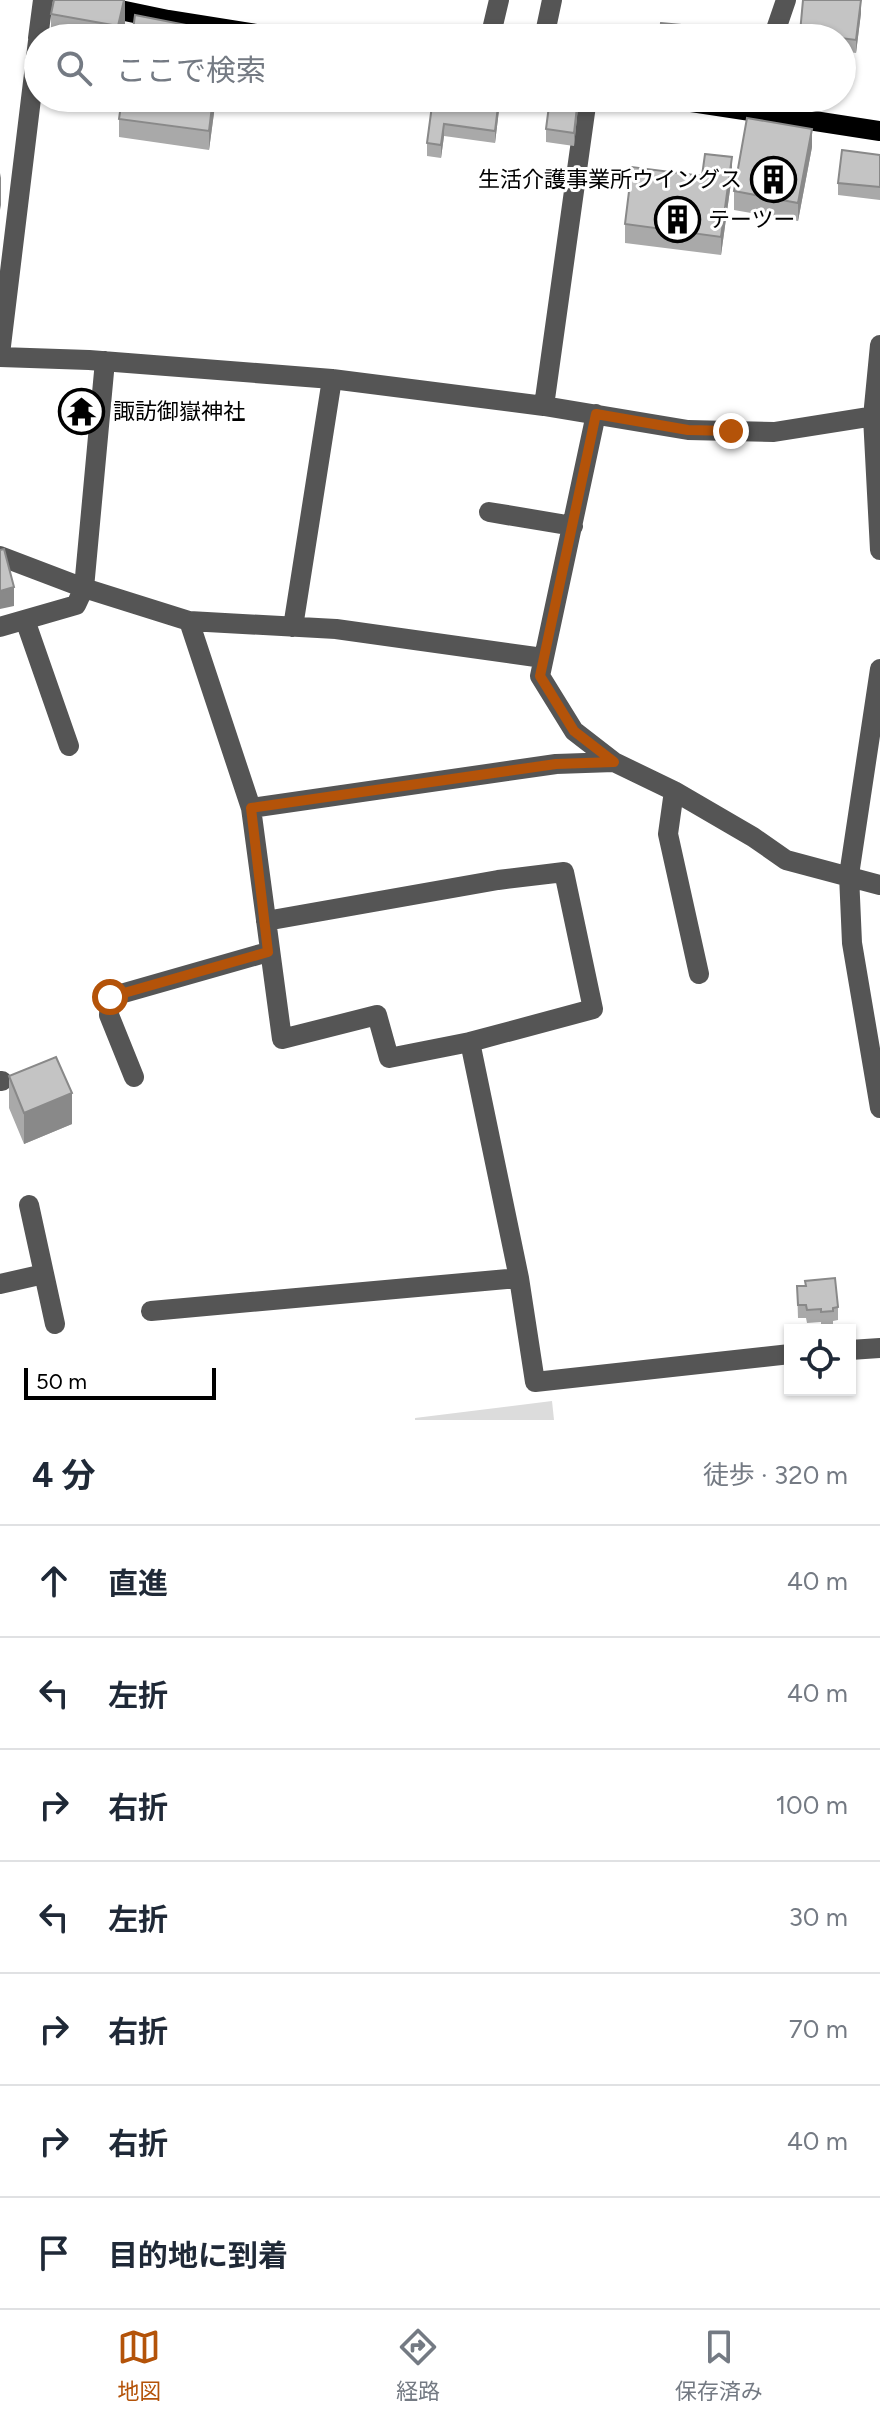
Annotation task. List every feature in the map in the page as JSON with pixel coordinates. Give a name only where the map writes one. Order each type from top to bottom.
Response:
[{"type":"main road","points":[[72,0],[130,6],[216,24]]},
{"type":"main road","points":[[791,112],[880,131]]},
{"type":"street","points":[[40,24],[43,0]]},
{"type":"street","points":[[493,24],[499,0]]},
{"type":"street","points":[[547,24],[552,0]]},
{"type":"street","points":[[778,24],[786,0]]},
{"type":"street","points":[[29,112],[0,355],[332,379],[544,406],[688,430],[774,432],[876,416]]},
{"type":"street","points":[[544,406],[585,112]]},
{"type":"street","points":[[880,345],[876,416],[880,550]]},
{"type":"street","points":[[0,627],[76,605],[84,588],[105,361]]},
{"type":"street","points":[[293,627],[332,379]]},
{"type":"street","points":[[596,414],[540,676],[574,731],[614,762],[674,791],[786,860],[880,885]]},
{"type":"street","points":[[489,512],[573,526]]},
{"type":"street","points":[[0,556],[84,588],[189,621],[336,629],[543,658]]},
{"type":"street","points":[[25,620],[69,746]]},
{"type":"street","points":[[189,621],[251,808],[268,952],[282,1039],[377,1015],[389,1058],[470,1042],[593,1009],[564,872],[498,880],[266,921]]},
{"type":"street","points":[[880,669],[871,785],[849,875],[852,943],[880,1108]]},
{"type":"street","points":[[251,808],[556,764],[614,762]]},
{"type":"street","points":[[674,791],[668,834],[699,974]]},
{"type":"street","points":[[134,1077],[109,1015],[110,997],[268,952]]},
{"type":"street","points":[[470,1042],[519,1278],[535,1382],[784,1355]]},
{"type":"street","points":[[29,1205],[55,1324]]},
{"type":"street","points":[[0,1284],[44,1274]]},
{"type":"street","points":[[151,1311],[519,1278]]},
{"type":"street","points":[[856,1350],[880,1348]]},
{"type":"shaded area","points":[[552,1401],[554,1420],[415,1420],[415,1418]]},
{"type":"building","points":[[54,0],[124,0],[118,24],[51,14]]},
{"type":"building","points":[[803,0],[861,0],[856,40],[856,24],[801,24]]},
{"type":"building","points":[[135,15],[181,24],[134,24]]},
{"type":"building","points":[[120,112],[211,112],[209,131],[119,119]]},
{"type":"building","points":[[431,112],[497,112],[495,131],[444,124],[441,145],[427,143]]},
{"type":"building","points":[[548,112],[576,112],[574,133],[546,129]]},
{"type":"building","name":"生活介護事業所ウイングス","points":[[747,118],[812,129],[798,203],[734,191]]},
{"type":"building","points":[[842,150],[880,155],[880,187],[838,183]]},
{"type":"building","name":"テーツー","points":[[705,154],[732,157],[721,237],[625,224],[632,167],[702,176]]},
{"type":"building","points":[[4,549],[14,587],[0,591],[0,550]]},
{"type":"building","points":[[56,1057],[72,1093],[24,1113],[9,1076]]},
{"type":"building","points":[[835,1278],[838,1307],[833,1311],[807,1310],[806,1305],[798,1305],[797,1286],[806,1286],[805,1281]]},
{"type":"place","name":"生活介護事業所ウイングス","points":[[773,179]]},
{"type":"place","name":"テーツー","points":[[677,219]]},
{"type":"place","name":"諏訪御嶽神社","points":[[82,411]]},
{"type":"route","points":[[110,997],[268,952],[251,808],[556,764],[614,762],[574,731],[540,676],[596,414],[688,430],[731,431]]}]
